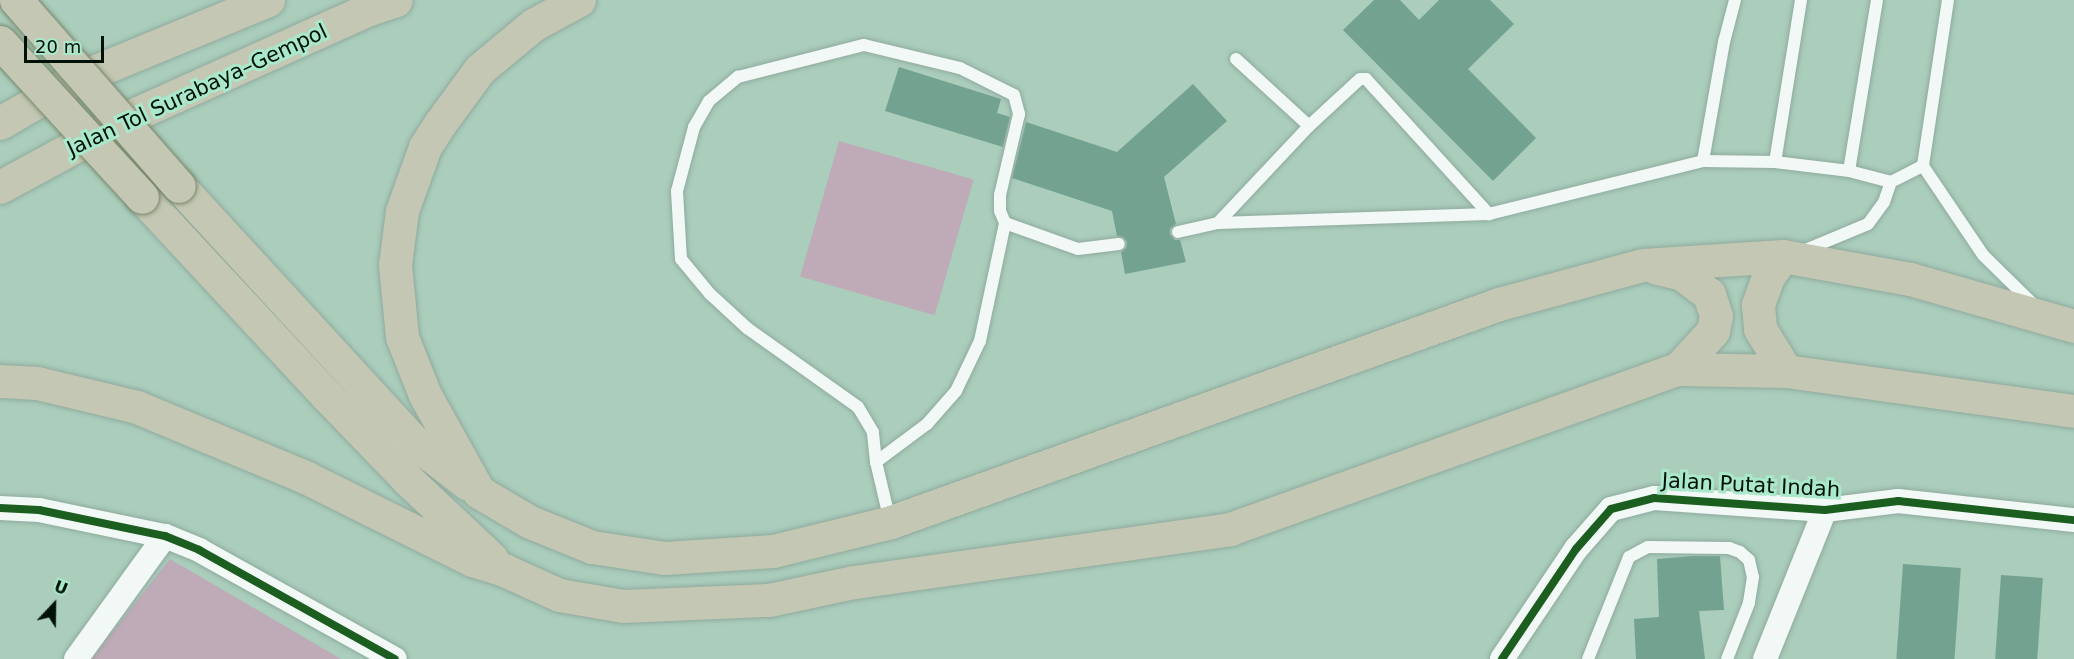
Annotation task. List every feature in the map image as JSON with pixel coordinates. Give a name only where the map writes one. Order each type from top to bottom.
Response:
[{"type":"highway","points":[[16,0],[179,186],[414,442],[479,492],[530,522],[592,548],[665,558],[773,551],[891,522],[1499,304],[1643,265],[1784,257],[1910,279],[2061,322]]},
{"type":"highway","points":[[0,110],[268,0]]},
{"type":"highway","name":"Jalan Tol Surabaya–Gempol","points":[[0,187],[131,116],[369,9],[396,0]]},
{"type":"highway","points":[[479,492],[424,395],[402,337],[395,265],[402,211],[425,147],[480,69],[533,25],[579,0]]},
{"type":"highway","points":[[0,42],[384,455],[504,570]]},
{"type":"highway","points":[[0,123],[74,80]]},
{"type":"highway","points":[[1784,257],[1768,277],[1758,305],[1760,329],[1786,371]]},
{"type":"highway","points":[[1643,265],[1682,274],[1709,294],[1716,316],[1713,330],[1678,369]]},
{"type":"highway","points":[[0,381],[37,383],[137,407],[276,464],[472,560],[504,570],[559,595],[623,606],[701,605],[769,600],[854,582],[1230,529],[1678,369],[1786,371],[2074,411]]},
{"type":"street","name":"Jalan Putat Indah","points":[[1508,657],[1576,549],[1611,509],[1654,498],[1825,510],[1898,501],[2074,520]]},
{"type":"street","points":[[0,508],[39,510],[165,536],[199,550],[395,659]]},
{"type":"street","points":[[1765,659],[1825,510]]},
{"type":"street","points":[[76,659],[165,536]]},
{"type":"lane","points":[[1703,160],[1724,42],[1735,0]]},
{"type":"lane","points":[[1775,162],[1801,0]]},
{"type":"lane","points":[[1849,171],[1877,0]]},
{"type":"lane","points":[[1948,0],[1923,166],[1983,255],[2061,322]]},
{"type":"lane","points":[[876,462],[927,424],[956,391],[980,341],[1005,223],[1000,211],[1000,195],[1018,114],[1014,95],[960,68],[864,45],[738,77],[709,101],[694,127],[677,191],[681,259],[710,294],[747,328],[858,407],[873,432],[876,462],[891,522]]},
{"type":"lane","points":[[1236,59],[1309,126]]},
{"type":"lane","points":[[1218,223],[1309,126],[1360,79],[1366,80],[1489,214]]},
{"type":"lane","points":[[1178,232],[1218,223],[1489,214],[1703,160],[1775,162],[1849,171],[1891,182],[1923,166]]},
{"type":"lane","points":[[1784,257],[1839,238],[1868,224],[1884,202],[1891,182]]},
{"type":"lane","points":[[1005,223],[1078,249],[1119,244]]},
{"type":"lane","points":[[1588,659],[1629,557],[1648,547],[1729,548],[1740,552],[1749,560],[1753,577],[1749,603],[1727,659]]},
{"type":"shaded area","points":[[839,141],[974,180],[935,315],[800,277]]},
{"type":"shaded area","points":[[170,559],[341,659],[91,659]]},
{"type":"building","points":[[1374,0],[1400,0],[1419,20],[1439,0],[1490,0],[1514,24],[1468,69],[1536,138],[1493,181],[1343,30]]},
{"type":"building","points":[[899,67],[1001,99],[997,113],[1010,117],[1003,147],[885,111]]},
{"type":"building","points":[[1193,84],[1227,121],[1164,177],[1176,224],[1170,229],[1170,234],[1175,240],[1180,240],[1186,262],[1125,274],[1121,252],[1126,248],[1127,242],[1123,237],[1117,236],[1112,211],[1012,178],[1026,122],[1117,152]]},
{"type":"building","points":[[1720,556],[1724,610],[1699,611],[1705,659],[1636,659],[1634,619],[1659,617],[1657,559]]},
{"type":"building","points":[[1903,564],[1961,568],[1954,659],[1896,659]]},
{"type":"building","points":[[2001,575],[2043,578],[2037,659],[1995,659]]},
{"type":"cycle path","points":[[1502,659],[1576,549],[1611,509],[1654,498],[1825,510],[1898,501],[2074,520]]},
{"type":"cycle path","points":[[0,508],[39,510],[165,536],[199,550],[395,659]]}]
